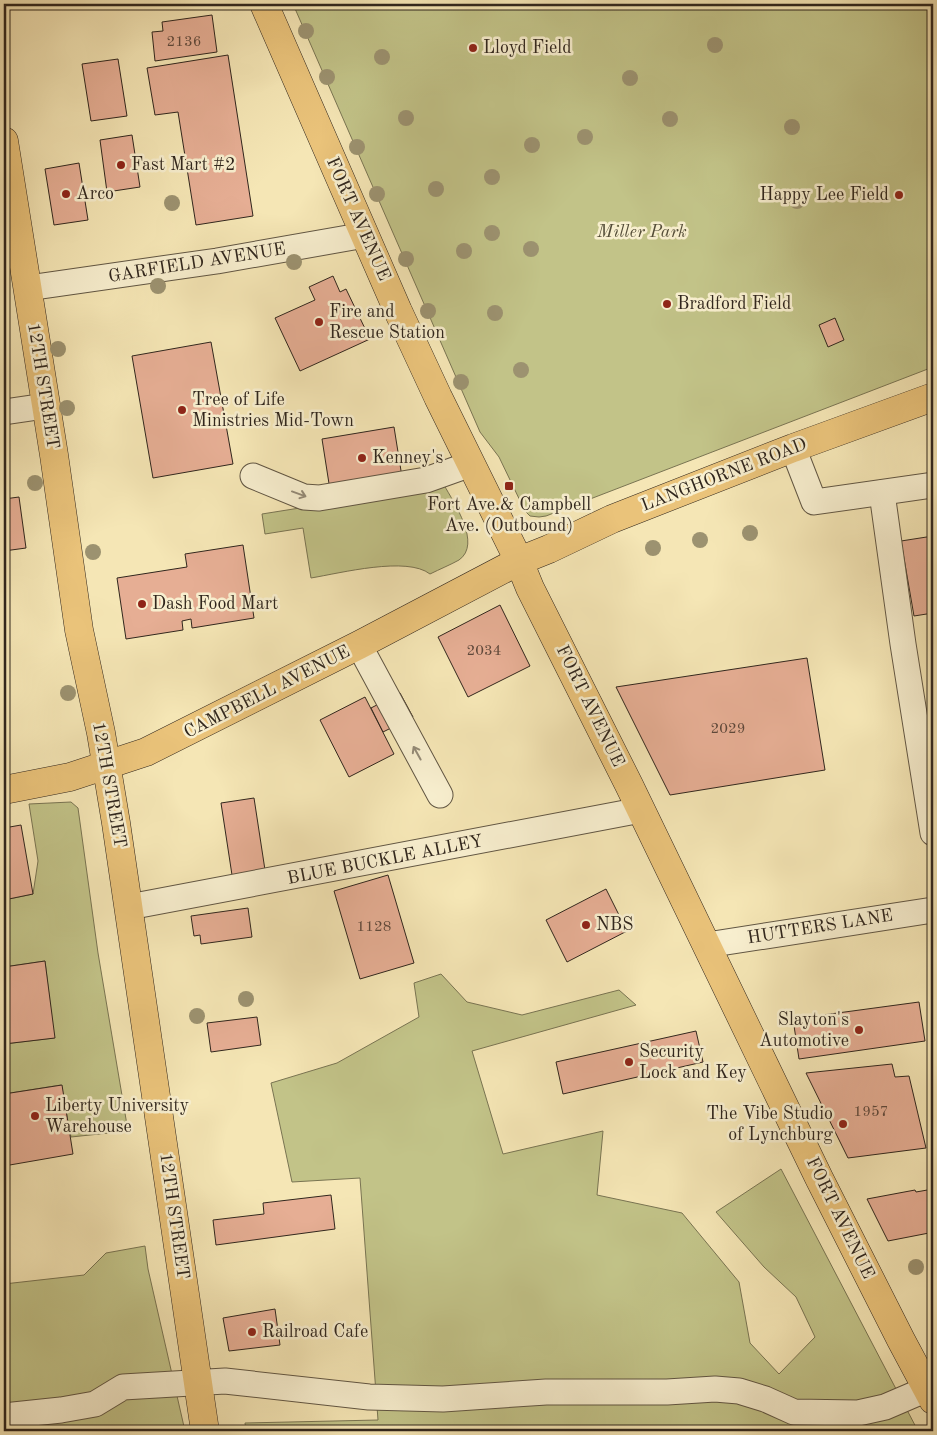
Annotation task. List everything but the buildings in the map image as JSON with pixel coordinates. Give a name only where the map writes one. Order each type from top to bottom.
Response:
[{"type":"main road","name":"FORT AVENUE","points":[[264,4],[398,310],[519,561],[530,588],[641,810],[819,1178],[930,1395]]},
{"type":"main road","name":"12TH STREET","points":[[4,141],[54,454],[79,630],[107,764],[205,1431]]},
{"type":"main road","name":"LANGHORNE ROAD","points":[[519,561],[612,519],[793,448],[933,396]]},
{"type":"main road","name":"CAMPBELL AVENUE","points":[[4,790],[70,777],[161,746],[519,561]]},
{"type":"street","name":"GARFIELD AVENUE","points":[[28,288],[217,261],[365,235]]},
{"type":"street","points":[[4,412],[45,406]]},
{"type":"street","points":[[793,448],[814,502],[933,485]]},
{"type":"street","points":[[254,476],[304,497],[319,498],[426,480],[471,464]]},
{"type":"street","points":[[882,493],[903,644],[933,833]]},
{"type":"street","points":[[359,645],[440,795]]},
{"type":"street","name":"BLUE BUCKLE ALLEY","points":[[129,907],[641,810]]},
{"type":"street","name":"HUTTERS LANE","points":[[707,945],[933,910]]},
{"type":"street","points":[[4,1416],[62,1410],[95,1404],[123,1387],[225,1381],[369,1397],[443,1399],[546,1392],[667,1392],[715,1389],[738,1391],[764,1399],[794,1412],[858,1413],[930,1395]]},
{"type":"green space","name":"Miller Park","points":[[293,4],[933,4],[933,367],[546,516],[530,516],[525,511],[499,457],[480,432]]},
{"type":"green space","points":[[444,485],[464,523],[468,544],[465,553],[459,560],[430,574],[420,569],[406,566],[390,566],[373,567],[311,578],[303,528],[265,534],[262,514]]},
{"type":"green space","points":[[71,802],[78,808],[98,953],[128,1131],[71,1137],[61,1085],[4,1094],[4,1044],[54,1038],[45,961],[4,967],[4,900],[33,894],[38,861],[29,804]]},
{"type":"green space","points":[[441,974],[467,1002],[522,1015],[619,990],[636,1005],[472,1051],[503,1154],[603,1131],[597,1195],[682,1213],[739,1282],[750,1343],[779,1374],[815,1337],[796,1297],[764,1267],[716,1212],[781,1169],[918,1431],[246,1431],[245,1423],[378,1420],[360,1178],[292,1182],[271,1083],[337,1063],[419,1017],[414,983]]},
{"type":"green space","points":[[145,1246],[148,1269],[185,1431],[4,1431],[4,1284],[84,1275],[106,1253]]},
{"type":"place","name":"Lloyd Field","points":[[473,48]]},
{"type":"place","name":"Fast Mart #2","points":[[121,165]]},
{"type":"place","name":"Arco","points":[[66,194]]},
{"type":"place","name":"Happy Lee Field","points":[[899,195]]},
{"type":"place","name":"Bradford Field","points":[[667,304]]},
{"type":"place","name":"Fire and Rescue Station","points":[[319,322]]},
{"type":"place","name":"Tree of Life Ministries Mid-Town","points":[[182,410]]},
{"type":"place","name":"Kenney's","points":[[362,458]]},
{"type":"place","name":"Fort Ave.& Campbell Ave. (Outbound)","points":[[509,486]]},
{"type":"place","name":"Dash Food Mart","points":[[142,604]]},
{"type":"place","name":"NBS","points":[[586,925]]},
{"type":"place","name":"Slayton's Automotive","points":[[859,1030]]},
{"type":"place","name":"Security Lock and Key","points":[[629,1062]]},
{"type":"place","name":"Liberty University Warehouse","points":[[35,1116]]},
{"type":"place","name":"The Vibe Studio of Lynchburg","points":[[843,1124]]},
{"type":"place","name":"Railroad Cafe","points":[[252,1332]]}]
